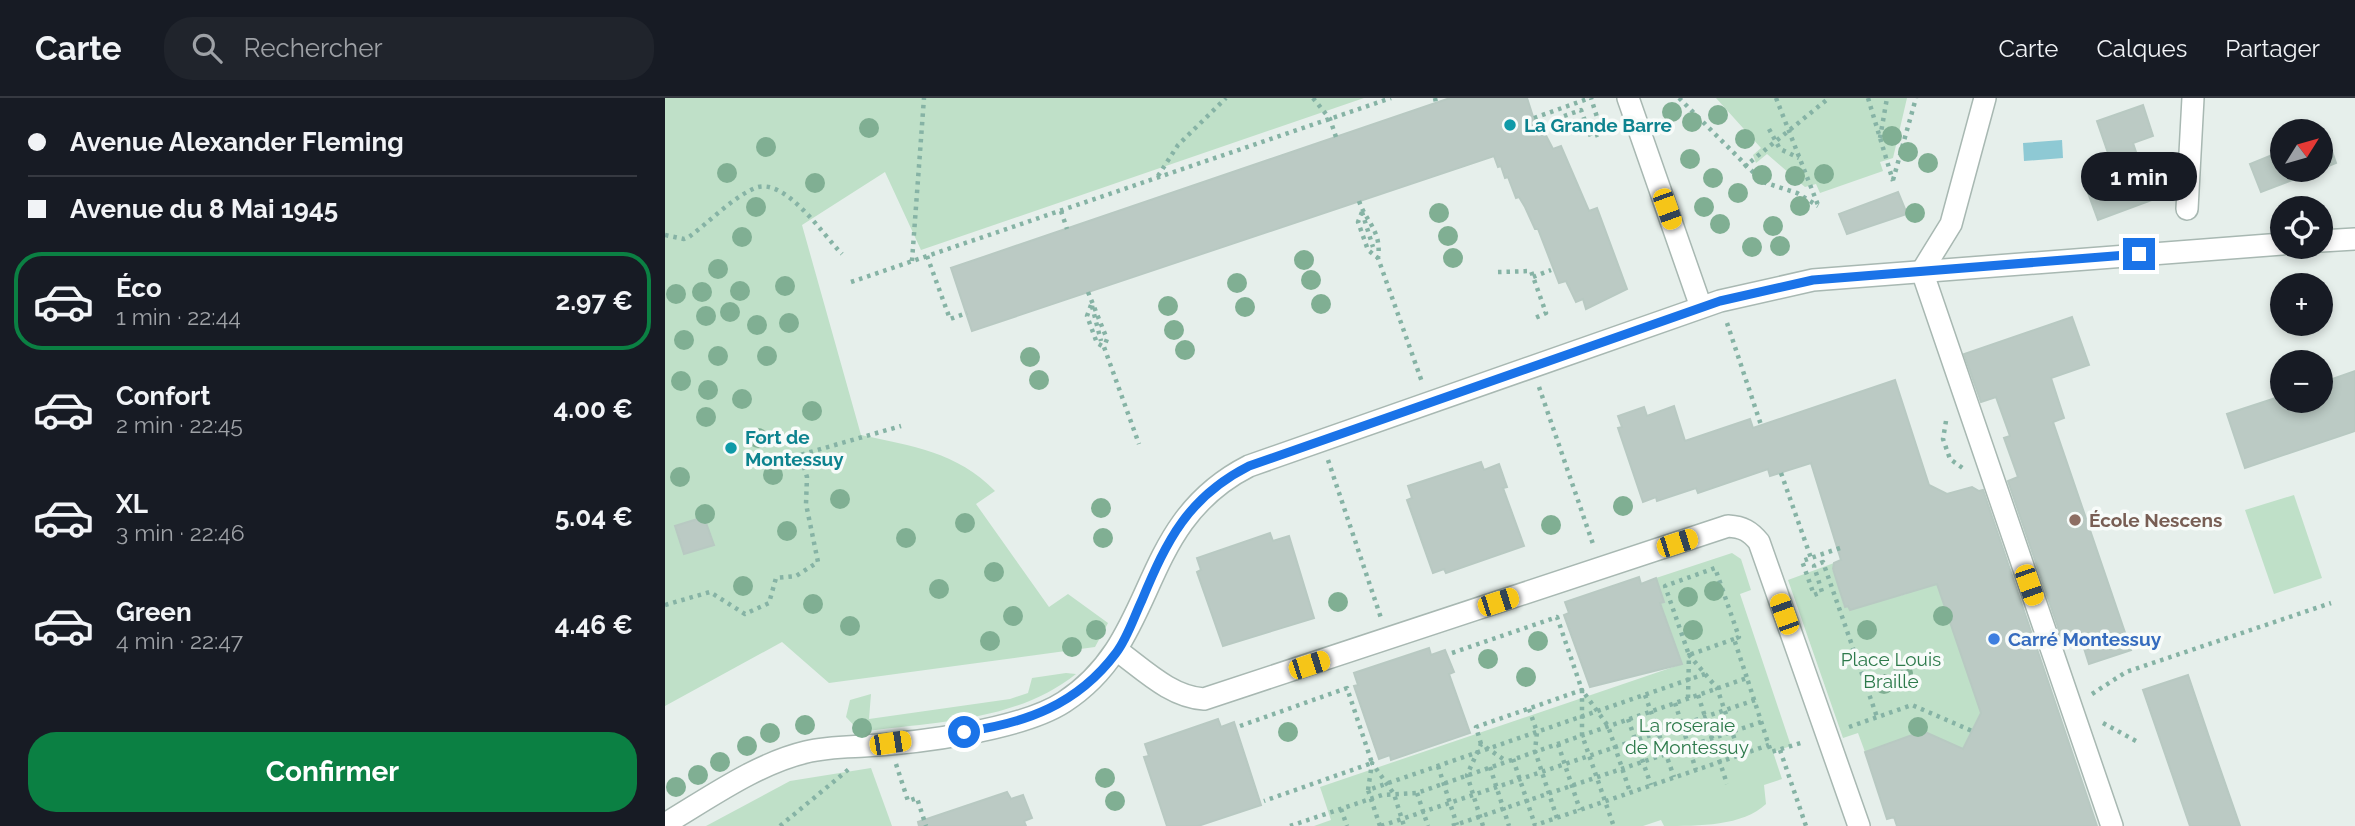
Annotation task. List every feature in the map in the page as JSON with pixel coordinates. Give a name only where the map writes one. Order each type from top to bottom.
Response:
[{"type":"street","points":[[1628,98],[1710,304]]},
{"type":"street","points":[[1922,271],[1951,224],[1985,98]]},
{"type":"street","points":[[2187,209],[2193,98]]},
{"type":"street","points":[[2333,240],[2355,239]]},
{"type":"street","points":[[665,824],[781,760],[832,747],[862,746],[988,728],[1040,715],[1084,688],[1118,652],[1162,553],[1195,505],[1229,477],[1322,441],[1710,304],[1813,280],[2270,245]]},
{"type":"street","points":[[1922,271],[2112,826]]},
{"type":"street","points":[[1118,652],[1173,690],[1189,698],[1204,699],[1728,526],[1740,526],[1751,532],[1759,542],[1859,826]]},
{"type":"path","points":[[912,261],[924,98]]},
{"type":"path","points":[[1157,178],[1178,145],[1226,98]]},
{"type":"path","points":[[1313,98],[1330,119],[1336,137]]},
{"type":"path","points":[[851,282],[1391,98]]},
{"type":"path","points":[[1534,118],[1591,98],[1602,133],[1591,137],[1581,110],[1564,116]]},
{"type":"path","points":[[1679,98],[1744,167],[1763,182],[1797,193],[1818,206],[1776,98]]},
{"type":"path","points":[[1744,167],[1829,98]]},
{"type":"path","points":[[1868,98],[1893,181],[1916,98]]},
{"type":"path","points":[[1880,140],[1887,98]]},
{"type":"path","points":[[1769,129],[1775,142],[1785,153],[1799,158]]},
{"type":"path","points":[[665,235],[689,237],[753,189],[770,186],[789,196],[801,207],[842,254]]},
{"type":"path","points":[[1359,201],[1373,247]]},
{"type":"path","points":[[1061,211],[1067,229]]},
{"type":"path","points":[[1362,212],[1371,219],[1380,247],[1378,258],[1429,403]]},
{"type":"path","points":[[1362,212],[1358,222],[1368,250],[1378,258]]},
{"type":"path","points":[[927,256],[950,319],[967,313]]},
{"type":"path","points":[[1533,277],[1551,270]]},
{"type":"path","points":[[1497,272],[1531,271],[1546,313],[1533,319]]},
{"type":"path","points":[[1088,292],[1101,341]]},
{"type":"path","points":[[1710,304],[1762,425]]},
{"type":"path","points":[[1091,305],[1098,313],[1107,340],[1104,347]]},
{"type":"path","points":[[1091,305],[1087,316],[1097,343],[1104,347],[1139,444]]},
{"type":"path","points":[[1533,367],[1591,541]]},
{"type":"path","points":[[665,605],[710,592],[745,614],[769,603],[776,578],[796,576],[818,562],[806,504],[807,477],[800,455],[901,426]]},
{"type":"path","points":[[1322,441],[1380,614]]},
{"type":"path","points":[[1781,473],[1811,558]]},
{"type":"path","points":[[1840,548],[1802,561],[1814,595],[1822,592],[1814,566],[1823,562],[1877,717]]},
{"type":"path","points":[[1689,655],[1739,636],[1715,568],[1665,586],[1689,655],[1717,688],[1740,755]]},
{"type":"path","points":[[2069,704],[2087,698],[2126,672],[2331,603]]},
{"type":"path","points":[[1452,653],[1557,617],[1582,690],[1608,726],[1630,792]]},
{"type":"path","points":[[1734,639],[1771,752],[1912,705],[1972,731]]},
{"type":"path","points":[[1688,698],[1689,655]]},
{"type":"path","points":[[1368,790],[1705,674]]},
{"type":"path","points":[[1290,826],[1371,799],[1417,793],[1747,678]]},
{"type":"path","points":[[1240,726],[1347,688],[1372,763],[1394,794],[1404,826]]},
{"type":"path","points":[[1507,761],[1481,744],[1476,727],[1582,690]]},
{"type":"path","points":[[1582,690],[1582,735],[1613,824]]},
{"type":"path","points":[[1645,695],[1674,777]]},
{"type":"path","points":[[1698,695],[1727,784]]},
{"type":"path","points":[[1372,763],[1368,790],[1381,826],[1755,700]]},
{"type":"path","points":[[1675,703],[1696,770]]},
{"type":"path","points":[[1529,709],[1537,732],[1535,751],[1557,818]]},
{"type":"path","points":[[1628,719],[1651,785]]},
{"type":"path","points":[[1437,766],[1455,826],[1761,722]]},
{"type":"path","points":[[2104,723],[2136,741]]},
{"type":"path","points":[[1481,744],[1467,775],[1483,826]]},
{"type":"path","points":[[1558,744],[1580,810]]},
{"type":"path","points":[[1513,759],[1534,826],[1769,745]]},
{"type":"path","points":[[780,826],[846,775],[862,746]]},
{"type":"path","points":[[1780,750],[1807,826]]},
{"type":"path","points":[[1264,801],[1372,763]]},
{"type":"path","points":[[1490,767],[1509,826]]},
{"type":"path","points":[[898,772],[908,801],[917,798],[926,826]]},
{"type":"path","points":[[1417,793],[1428,826]]},
{"type":"path","points":[[1341,809],[1347,826]]},
{"type":"green space","name":"Fort de Montessuy","points":[[665,98],[1364,98],[921,250],[885,172],[802,225],[861,435],[933,452],[965,467],[980,478],[995,491],[976,504],[1049,607],[1068,594],[1108,623],[1095,647],[829,683],[782,642],[665,706]]},
{"type":"green space","points":[[1716,98],[1907,98],[1893,158],[1880,162],[1883,171],[1820,193],[1816,184],[1805,187],[1767,154],[1756,163],[1753,155],[1761,148]]},
{"type":"green space","points":[[2294,495],[2322,578],[2274,594],[2245,510]]},
{"type":"green space","name":"La roseraie de Montessuy","points":[[1732,553],[1741,559],[1751,590],[1740,594],[1791,746],[1773,752],[1782,779],[1764,785],[1766,804],[1756,811],[1733,821],[1691,826],[1664,826],[1661,820],[1643,826],[1314,826],[1331,820],[1320,787],[1682,664],[1663,611],[1657,604],[1664,602],[1656,578]]},
{"type":"green space","name":"Place Louis Braille","points":[[1834,563],[1835,567],[1832,569],[1843,590],[1840,592],[1844,606],[1850,609],[1906,594],[1905,592],[1926,580],[1938,585],[1981,713],[1963,749],[1865,752],[1858,733],[1843,738],[1788,580]]},
{"type":"green space","points":[[1076,674],[1027,702],[973,717],[860,732],[846,717],[850,700],[871,694],[869,719],[1010,699],[1028,693],[1032,678]]},
{"type":"green space","points":[[871,768],[892,826],[706,826],[790,781]]},
{"type":"water","points":[[2062,140],[2063,158],[2024,161],[2023,143]]},
{"type":"building","points":[[1450,98],[1527,98],[1537,129],[1542,128],[1553,149],[1561,146],[1589,211],[1597,208],[1627,289],[1586,309],[1583,299],[1576,302],[1566,281],[1559,283],[1538,229],[1535,229],[1519,197],[1516,198],[1508,177],[1505,178],[1494,156],[972,331],[951,268]]},
{"type":"building","points":[[2143,105],[2153,136],[2133,143],[2152,200],[2098,220],[2087,190],[2117,179],[2097,121]]},
{"type":"building","points":[[2270,156],[2270,182],[2287,182],[2261,192],[2250,164]]},
{"type":"building","points":[[1898,192],[1907,214],[1847,234],[1839,214]]},
{"type":"building","points":[[2072,317],[2089,365],[2051,378],[2064,418],[2053,422],[2131,650],[2089,664],[2082,642],[2065,648],[2008,481],[2018,477],[2004,438],[2010,436],[1996,397],[1981,402],[1964,354]]},
{"type":"building","points":[[2355,371],[2355,431],[2245,468],[2227,414],[2270,400],[2270,413],[2333,413],[2333,379]]},
{"type":"building","name":"Carré Montessuy","points":[[1895,380],[1929,485],[1947,494],[1972,487],[1983,490],[2097,826],[1897,826],[1894,817],[1887,819],[1865,752],[1923,731],[1963,749],[1981,713],[1937,584],[1850,610],[1848,606],[1845,607],[1833,569],[1834,563],[1841,560],[1811,463],[1770,476],[1768,469],[1698,493],[1696,488],[1657,501],[1656,497],[1643,502],[1618,428],[1622,427],[1618,416],[1644,407],[1647,416],[1674,406],[1685,441],[1750,419],[1753,428]]},
{"type":"building","points":[[1481,462],[1484,470],[1499,464],[1507,487],[1503,488],[1524,546],[1446,573],[1444,569],[1433,573],[1407,500],[1412,498],[1408,486]]},
{"type":"building","points":[[704,517],[714,545],[684,554],[675,526]]},
{"type":"building","points":[[1270,533],[1273,541],[1289,536],[1314,618],[1223,646],[1197,572],[1201,570],[1197,558]]},
{"type":"building","points":[[1639,577],[1641,584],[1656,578],[1664,602],[1660,603],[1682,664],[1590,687],[1564,615],[1569,613],[1565,602]]},
{"type":"building","points":[[1429,648],[1431,655],[1445,650],[1454,672],[1449,674],[1470,733],[1391,760],[1390,755],[1379,759],[1354,686],[1358,685],[1354,673]]},
{"type":"building","points":[[2188,675],[2240,826],[2190,826],[2143,690]]},
{"type":"building","points":[[1218,719],[1221,727],[1234,722],[1261,805],[1198,826],[1167,826],[1144,757],[1149,756],[1145,744]]},
{"type":"building","points":[[1007,792],[1011,799],[1023,795],[1032,818],[1024,821],[1026,826],[919,826],[918,822]]},
{"type":"place","name":"La Grande Barre","points":[[1510,125]]},
{"type":"place","name":"Fort de Montessuy","points":[[731,448]]},
{"type":"place","name":"École Nescens","points":[[2075,520]]},
{"type":"place","name":"Carré Montessuy","points":[[1994,639]]},
{"type":"route","points":[[964,732],[1040,715],[1062,704],[1091,682],[1118,652],[1162,553],[1177,528],[1209,490],[1249,466],[1720,301],[1813,280],[2139,254]]}]
